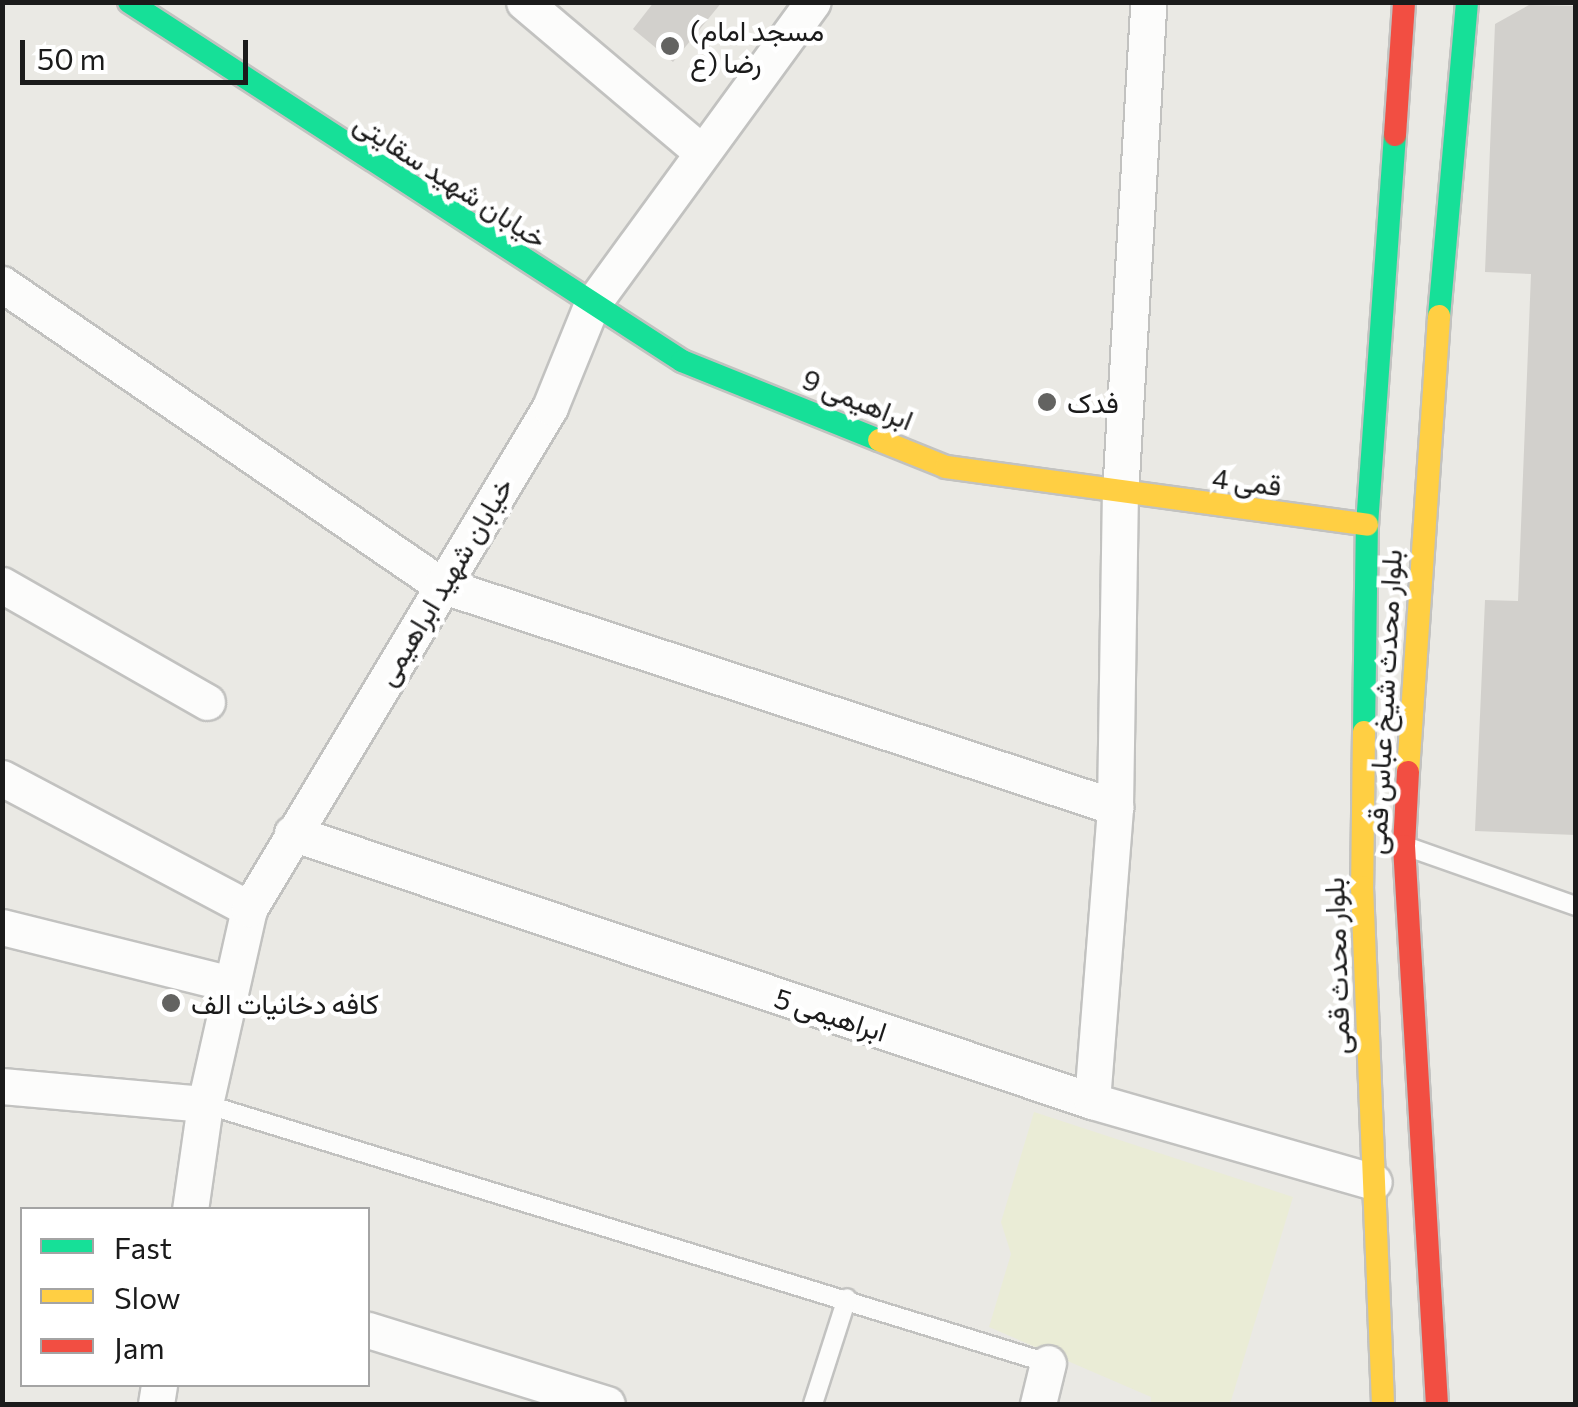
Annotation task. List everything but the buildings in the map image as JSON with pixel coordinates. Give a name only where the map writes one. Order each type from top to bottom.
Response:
[{"type":"main road","name":"خیابان شهید سقایتی","points":[[129,2],[591,306]]},
{"type":"main road","name":"بلوار محدث شیخ عباس قمی","points":[[1368,525],[1404,2]]},
{"type":"main road","name":"بلوار محدث شیخ عباس قمی","points":[[1437,1404],[1404,846],[1418,556],[1467,2]]},
{"type":"main road","name":"ابراهیمی 9","points":[[591,306],[682,361],[946,467],[1120,495]]},
{"type":"main road","name":"قمی 4","points":[[1120,495],[1368,525]]},
{"type":"main road","name":"بلوار محدث قمی","points":[[1368,525],[1362,887],[1383,1404]]},
{"type":"street","points":[[524,2],[699,150]]},
{"type":"street","name":"خیابان شهید ابراهیمی","points":[[190,1207],[205,1104],[248,909],[550,407],[591,306],[699,150],[812,2]]},
{"type":"street","points":[[1092,1101],[1115,807],[1120,495],[1148,2]]},
{"type":"street","points":[[2,284],[441,585],[1115,807]]},
{"type":"street","points":[[2,585],[207,702]]},
{"type":"street","points":[[2,778],[248,909]]},
{"type":"street","name":"ابراهیمی 5","points":[[292,833],[1092,1101],[1374,1182]]},
{"type":"street","points":[[2,927],[231,984]]},
{"type":"street","points":[[2,1086],[205,1104]]},
{"type":"street","points":[[370,1331],[607,1404]]},
{"type":"street","points":[[1038,1404],[1048,1364]]},
{"type":"lane","points":[[1404,846],[1576,906]]},
{"type":"lane","points":[[205,1104],[847,1298],[1048,1364]]},
{"type":"lane","points":[[813,1404],[847,1298]]},
{"type":"green space","points":[[1034,1112],[1293,1197],[1230,1404],[1151,1404],[1151,1397],[989,1327],[1011,1254],[1001,1222]]},
{"type":"traffic: fast","points":[[129,2],[682,361],[879,440]]},
{"type":"traffic: fast","points":[[1439,316],[1467,2]]},
{"type":"traffic: fast","points":[[1364,732],[1367,525],[1395,135]]},
{"type":"traffic: slow","points":[[1408,772],[1439,316]]},
{"type":"traffic: slow","points":[[879,440],[946,467],[1367,525]]},
{"type":"traffic: slow","points":[[1364,732],[1362,887],[1383,1404]]},
{"type":"traffic: jam","points":[[1395,135],[1404,2]]},
{"type":"traffic: jam","points":[[1408,772],[1404,846],[1437,1404]]},
{"type":"place","name":"(مسجد امام رضا (ع","points":[[670,46]]},
{"type":"place","name":"فدک","points":[[1047,402]]},
{"type":"place","name":"کافه دخانیات الف","points":[[171,1003]]}]
